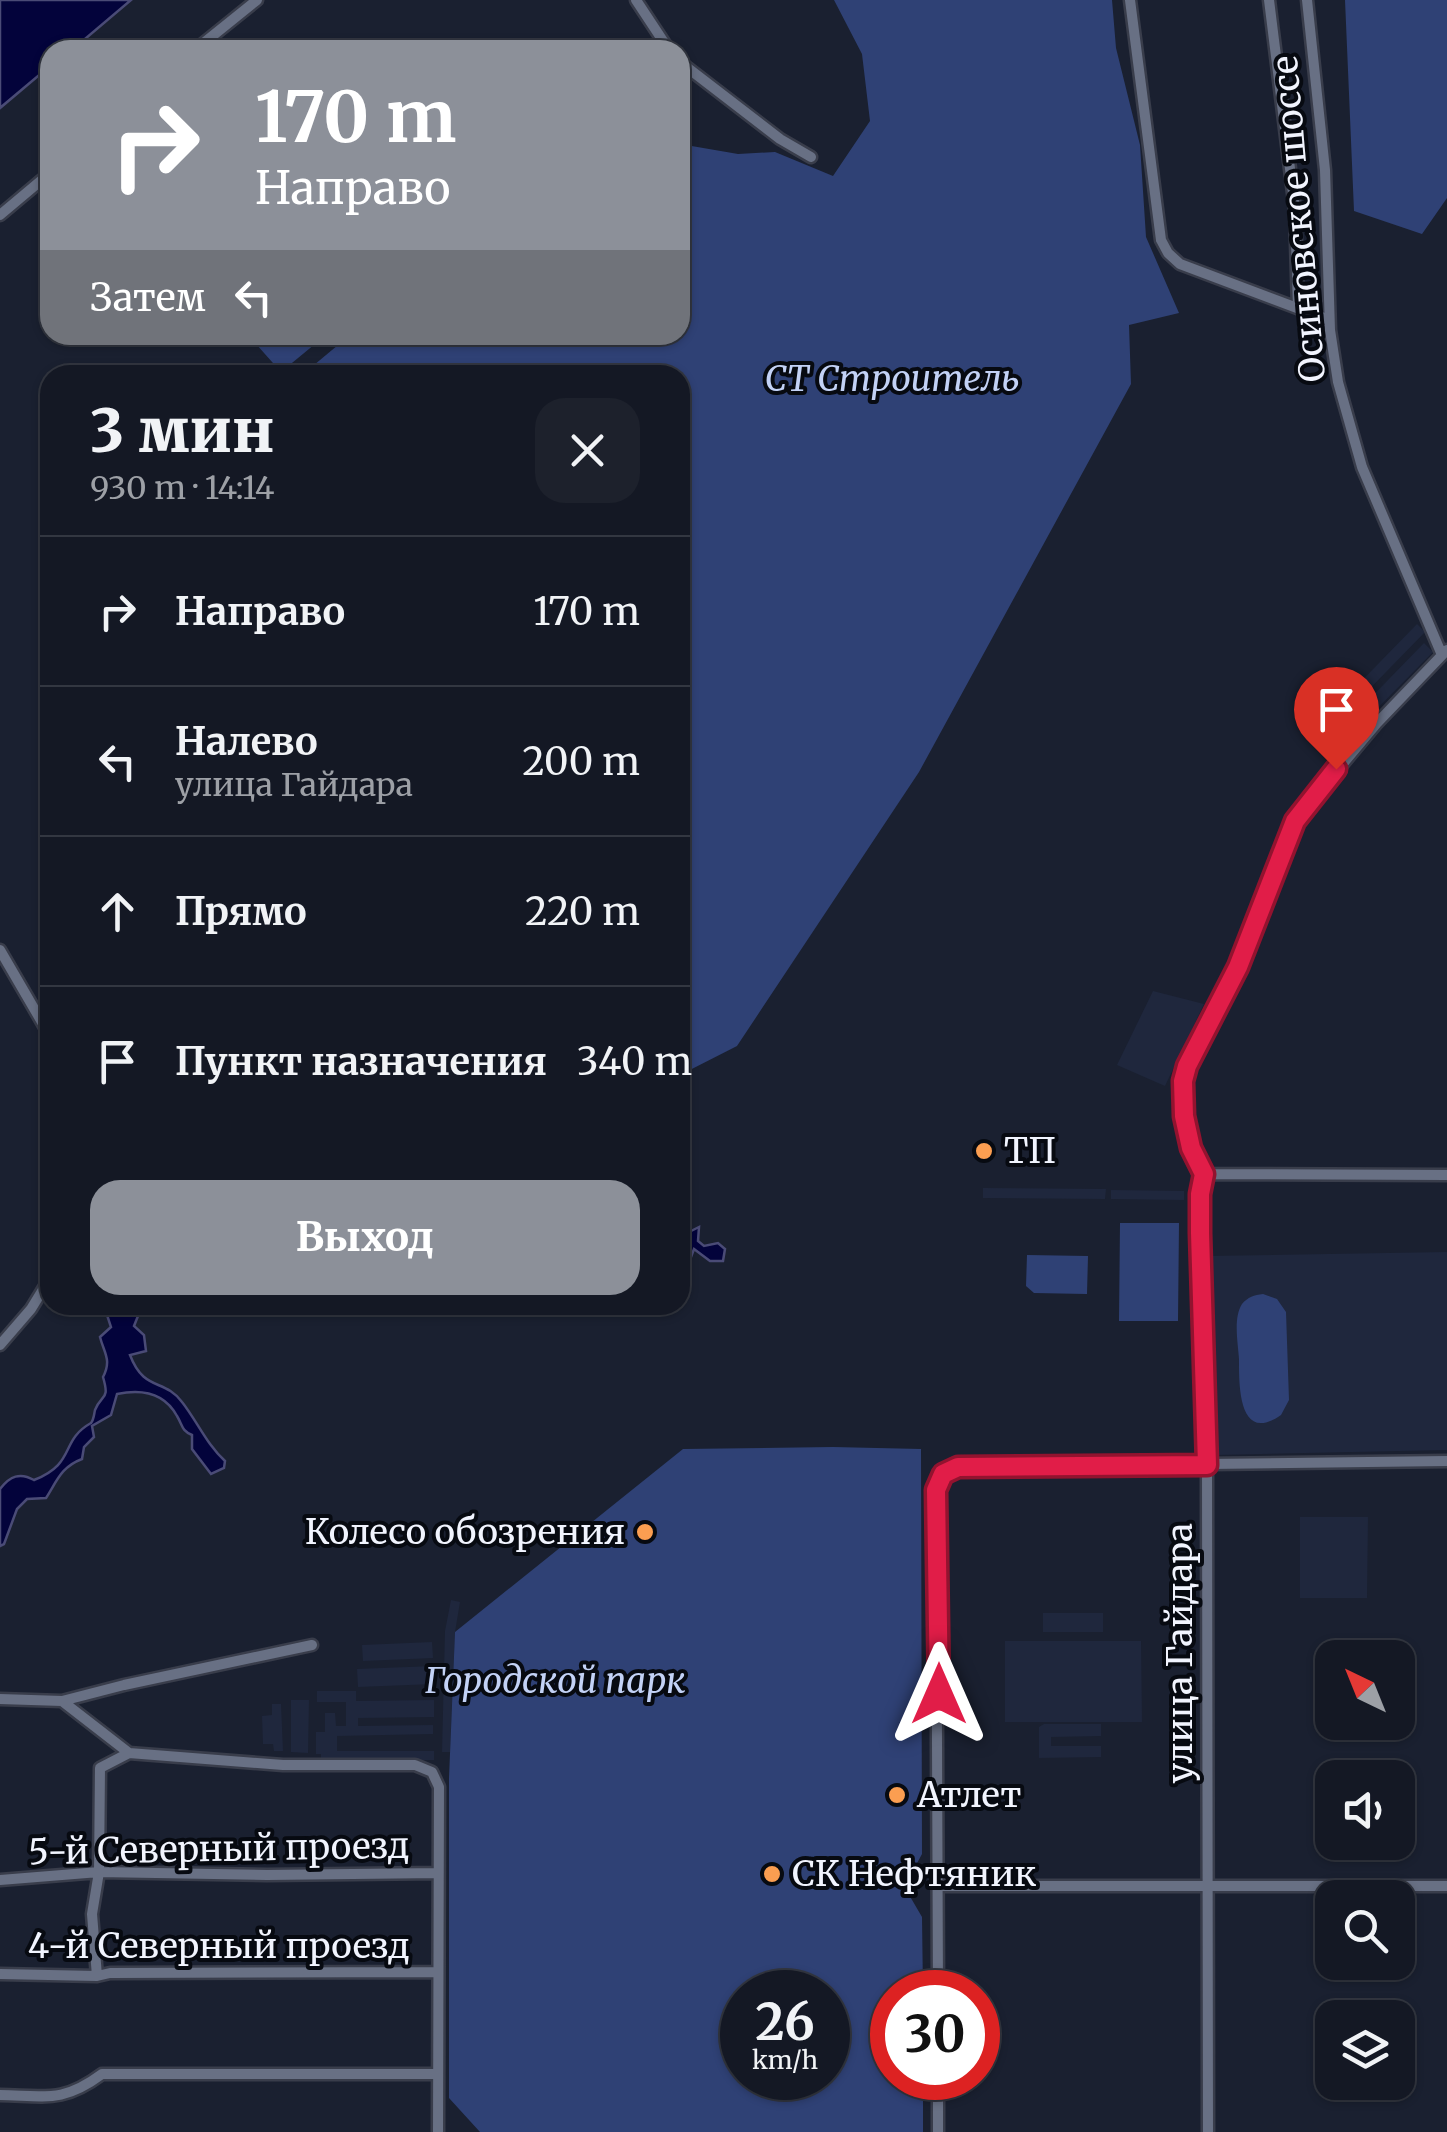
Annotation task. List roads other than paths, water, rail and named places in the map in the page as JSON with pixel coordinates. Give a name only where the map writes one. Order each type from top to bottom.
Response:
[{"type":"street","points":[[207,40],[257,0]]},
{"type":"street","points":[[636,0],[662,40]]},
{"type":"street","points":[[1130,0],[1161,240],[1168,253],[1180,264],[1329,320]]},
{"type":"street","points":[[1269,0],[1295,209],[1298,308]]},
{"type":"street","name":"Осиновское шоссе","points":[[1307,0],[1325,170],[1329,320],[1338,382],[1362,466],[1444,652]]},
{"type":"street","points":[[690,70],[780,139],[811,157]]},
{"type":"street","points":[[0,214],[40,181]]},
{"type":"street","points":[[1444,652],[1316,792],[1288,835],[1238,967],[1195,1049],[1183,1081],[1184,1116],[1191,1148],[1204,1174],[1447,1174]]},
{"type":"street","points":[[0,950],[40,1019]]},
{"type":"street","name":"улица Гайдара","points":[[1204,1174],[1200,1233],[1207,1465],[1208,2132]]},
{"type":"street","points":[[0,1346],[40,1293]]},
{"type":"street","points":[[938,1970],[936,1490],[943,1474],[958,1467],[1447,1461]]},
{"type":"street","points":[[0,1699],[62,1702],[312,1645]]},
{"type":"street","points":[[62,1702],[129,1753]]},
{"type":"street","points":[[96,1976],[92,1914],[99,1872],[100,1768],[129,1753],[284,1765],[415,1765],[432,1772],[439,1786],[438,2132]]},
{"type":"street","name":"5-й Северный проезд","points":[[0,1880],[99,1872],[438,1873]]},
{"type":"street","points":[[938,1886],[1447,1886]]},
{"type":"street","name":"4-й Северный проезд","points":[[0,1974],[438,1972]]},
{"type":"street","points":[[0,2095],[62,2096],[78,2092],[102,2074],[438,2074]]},
{"type":"street","points":[[938,2100],[938,2132]]},
{"type":"place","name":"ТП","points":[[984,1151]]},
{"type":"place","name":"Колесо обозрения","points":[[645,1532]]},
{"type":"place","name":"Атлет","points":[[897,1795]]},
{"type":"place","name":"СК Нефтяник","points":[[772,1874]]},
{"type":"park label","name":"СТ Строитель","points":[[892,379]]},
{"type":"park label","name":"Городской парк","points":[[555,1681]]}]
